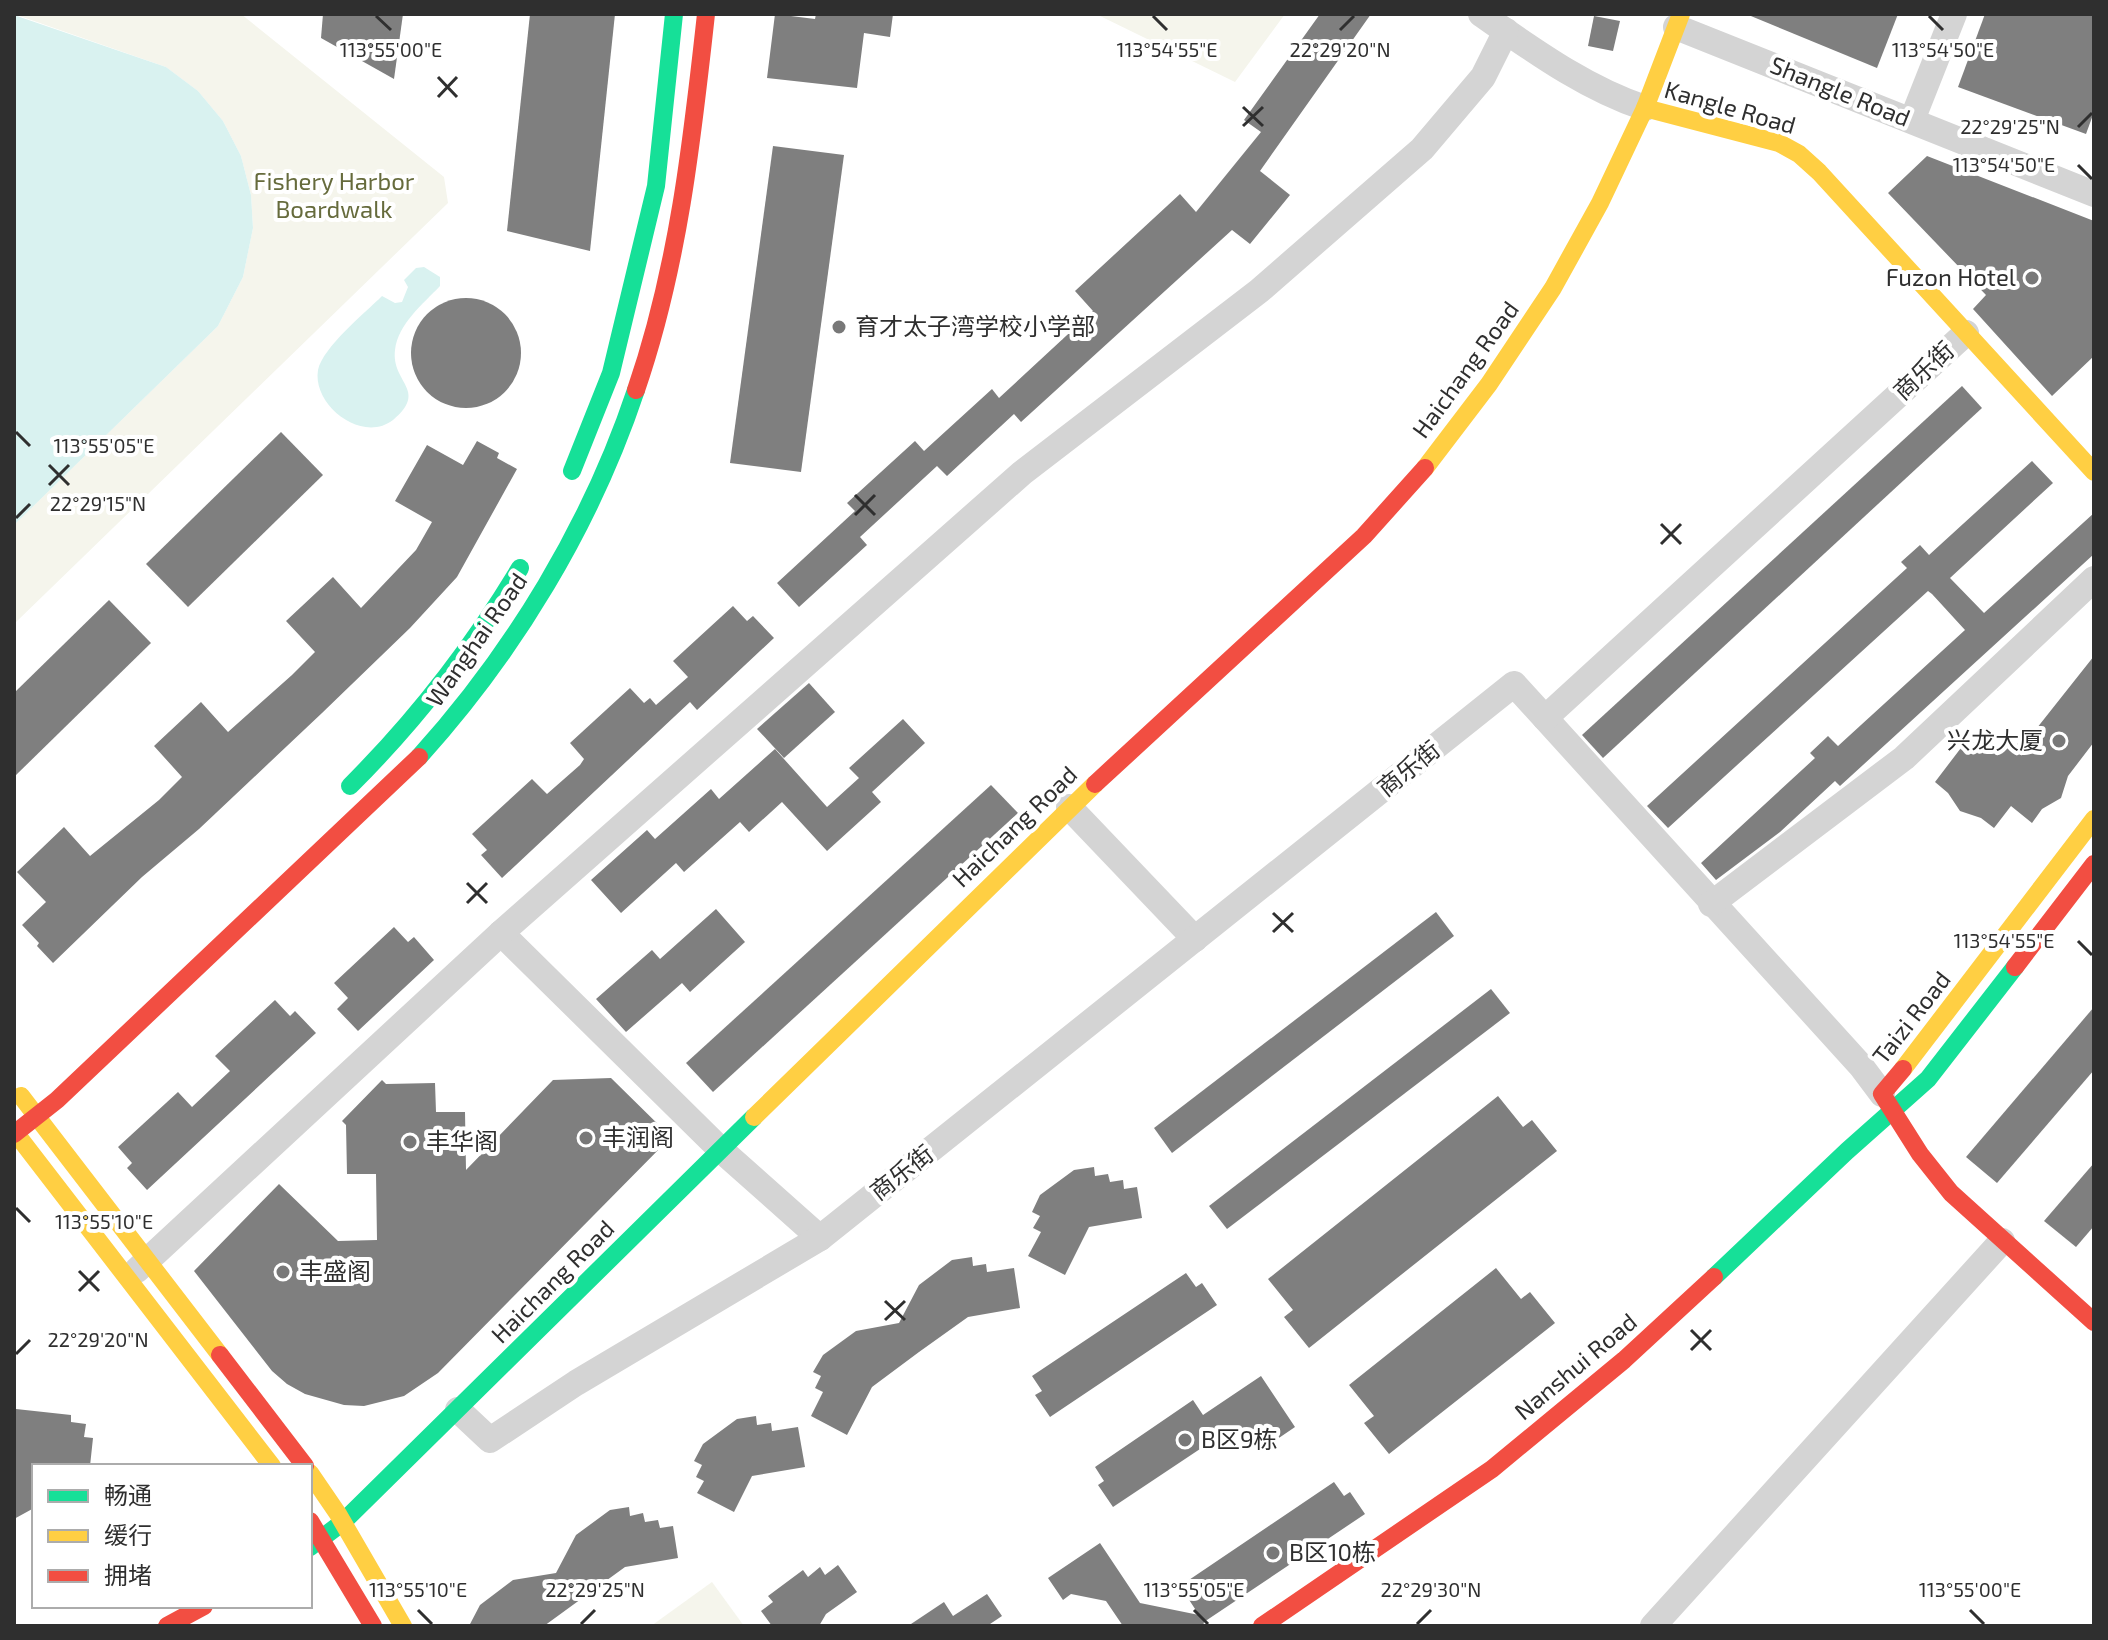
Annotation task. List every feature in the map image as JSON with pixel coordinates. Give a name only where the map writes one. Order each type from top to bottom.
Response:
[{"type":"street","points":[[567,483],[611,373],[656,186],[674,14]]},
{"type":"street","name":"Wanghai Road","points":[[15,1133],[37,1117],[412,765],[465,704],[546,583],[598,485],[629,412],[663,302],[686,186],[706,14]]},
{"type":"street","points":[[1481,14],[1599,90],[1645,108]]},
{"type":"street","points":[[1912,120],[1954,14]]},
{"type":"street","name":"Shangle Road","points":[[1678,20],[2094,194]]},
{"type":"street","name":"Haichang Road","points":[[316,1543],[343,1522],[458,1410],[1069,807],[1364,536],[1430,462],[1489,384],[1553,288],[1600,203],[1645,108],[1678,20]]},
{"type":"street","points":[[128,1279],[501,933],[1022,473],[1259,291],[1422,149],[1483,77],[1506,31]]},
{"type":"street","name":"Kangle Road","points":[[1645,108],[1779,143],[1799,154],[2093,468]]},
{"type":"street","name":"商乐街","points":[[458,1410],[490,1440],[576,1383],[820,1238],[1514,684],[1545,718],[1966,333]]},
{"type":"street","name":"Wanghai Road","points":[[337,798],[385,752],[441,684],[500,604],[532,549]]},
{"type":"street","points":[[1711,904],[1904,758],[2094,579]]},
{"type":"street","points":[[1545,718],[1861,1066],[1933,1172],[2002,1241],[2094,1322]]},
{"type":"street","points":[[1069,807],[1195,939]]},
{"type":"street","name":"Taizi Road","points":[[1888,1102],[1923,1045],[2094,819]]},
{"type":"street","name":"Taizi Road","points":[[1888,1102],[1928,1079],[1948,1057],[2094,864]]},
{"type":"street","points":[[501,933],[721,1150],[820,1238]]},
{"type":"street","points":[[22,1095],[303,1464]]},
{"type":"street","name":"Nanshui Road","points":[[1262,1626],[1409,1528],[1492,1469],[1547,1424],[1664,1324],[1888,1102]]},
{"type":"street","points":[[15,1133],[270,1464]]},
{"type":"street","points":[[1653,1626],[2002,1241]]},
{"type":"street","points":[[312,1476],[343,1522],[403,1626]]},
{"type":"street","points":[[316,1543],[373,1626]]},
{"type":"street","points":[[167,1626],[200,1608]]},
{"type":"green space","name":"Fishery Harbor Boardwalk","points":[[14,14],[241,14],[444,177],[448,203],[14,624],[14,525],[218,326],[243,277],[253,228],[251,195],[241,156],[223,121],[198,91],[166,67]]},
{"type":"green space","points":[[1096,14],[1285,14],[1235,82]]},
{"type":"green space","points":[[712,1582],[744,1626],[651,1626]]},
{"type":"water","points":[[14,15],[166,67],[198,91],[223,121],[241,156],[251,195],[253,228],[243,277],[218,326],[14,525]]},
{"type":"water","points":[[424,267],[440,277],[440,286],[406,323],[395,350],[395,361],[406,386],[408,401],[393,420],[381,426],[354,424],[331,408],[323,396],[318,383],[321,361],[336,341],[382,296],[395,303],[402,302],[408,287],[404,280],[416,268]]},
{"type":"building","points":[[323,14],[403,14],[394,79],[321,38]]},
{"type":"building","points":[[530,14],[615,14],[590,251],[507,231]]},
{"type":"building","points":[[775,14],[815,19],[816,14],[893,14],[890,37],[864,33],[857,88],[767,78]]},
{"type":"building","points":[[1320,14],[1371,14],[1260,171],[1290,195],[1250,244],[1232,230],[1021,422],[1014,414],[947,476],[937,466],[860,537],[867,545],[799,607],[777,583],[855,511],[847,503],[915,441],[924,451],[992,389],[999,398],[1093,311],[1075,291],[1180,194],[1196,212],[1261,132],[1244,120]]},
{"type":"building","points":[[1746,14],[1898,14],[1877,68]]},
{"type":"building","points":[[1985,14],[2094,14],[2094,112],[2086,134],[1958,87]]},
{"type":"building","points":[[1594,16],[1620,21],[1613,51],[1588,46]]},
{"type":"building","points":[[773,146],[844,155],[801,472],[730,463]]},
{"type":"building","name":"Fuzon Hotel","points":[[1927,156],[2094,221],[2094,356],[2052,396],[1973,309],[1986,295],[1888,193]]},
{"type":"building","points":[[466,298],[487,302],[505,314],[517,332],[521,353],[517,374],[505,392],[487,404],[466,408],[445,404],[427,392],[415,374],[411,353],[415,332],[427,314],[445,302]]},
{"type":"building","points":[[1962,386],[1982,408],[1603,758],[1582,735]]},
{"type":"building","points":[[281,432],[323,475],[188,607],[146,564]]},
{"type":"building","points":[[477,441],[499,453],[497,458],[517,469],[457,577],[410,628],[322,713],[199,829],[142,877],[53,963],[22,925],[46,902],[17,872],[64,827],[90,856],[159,800],[182,777],[154,746],[201,702],[228,732],[292,675],[315,652],[286,621],[333,577],[361,608],[416,550],[432,522],[395,501],[427,445],[463,465]]},
{"type":"building","points":[[2032,461],[2053,483],[1950,578],[1984,613],[2094,513],[2094,554],[1840,786],[1835,781],[1780,832],[1716,880],[1701,863],[1815,758],[1810,753],[1828,736],[1838,746],[1965,630],[1932,594],[1928,591],[1668,828],[1647,806],[1907,568],[1901,562],[1920,545],[1929,555]]},
{"type":"building","points":[[109,600],[151,643],[14,777],[14,693]]},
{"type":"building","points":[[733,606],[747,621],[753,616],[774,638],[697,710],[690,702],[502,878],[481,855],[487,850],[472,834],[532,779],[547,794],[580,765],[584,759],[570,743],[630,688],[644,703],[650,698],[656,705],[688,677],[673,661]]},
{"type":"building","name":"兴龙大厦","points":[[2094,656],[2094,742],[2068,776],[2061,798],[2042,809],[2032,823],[2011,806],[1994,828],[1981,818],[1960,811],[1948,793],[1935,782],[1967,740],[1998,749],[2009,748],[2029,738]]},
{"type":"building","points":[[809,683],[835,712],[784,758],[757,729]]},
{"type":"building","points":[[903,719],[925,743],[872,792],[881,802],[827,851],[782,802],[749,832],[740,822],[684,872],[676,863],[621,913],[591,880],[647,830],[655,839],[711,789],[719,799],[775,749],[827,807],[859,778],[849,768]]},
{"type":"building","points":[[991,785],[1018,813],[713,1092],[686,1063]]},
{"type":"building","points":[[716,909],[745,942],[690,992],[682,983],[626,1032],[596,999],[652,950],[660,959]]},
{"type":"building","points":[[1436,912],[1454,936],[1172,1153],[1154,1128]]},
{"type":"building","points":[[394,927],[408,942],[414,937],[434,960],[358,1031],[337,1009],[348,998],[334,983]]},
{"type":"building","points":[[1491,989],[1510,1013],[1227,1229],[1209,1206]]},
{"type":"building","points":[[275,1000],[290,1016],[295,1011],[316,1033],[147,1190],[127,1168],[132,1163],[118,1147],[178,1092],[192,1107],[230,1071],[215,1056]]},
{"type":"building","points":[[2094,1007],[2094,1070],[1997,1183],[1966,1157]]},
{"type":"building","points":[[611,1078],[671,1137],[438,1373],[404,1396],[364,1406],[344,1405],[305,1394],[287,1384],[272,1371],[194,1271],[279,1184],[338,1241],[377,1240],[376,1174],[347,1174],[346,1125],[342,1121],[382,1080],[386,1084],[435,1083],[436,1112],[465,1112],[466,1170],[553,1080]]},
{"type":"building","points":[[1498,1096],[1523,1127],[1532,1120],[1557,1151],[1309,1348],[1284,1317],[1293,1310],[1268,1279]]},
{"type":"building","points":[[2094,1163],[2094,1226],[2076,1247],[2044,1221]]},
{"type":"building","points":[[1094,1167],[1095,1176],[1108,1174],[1110,1182],[1123,1180],[1124,1189],[1137,1187],[1142,1218],[1089,1227],[1065,1275],[1028,1256],[1041,1232],[1033,1228],[1040,1216],[1032,1212],[1040,1195],[1074,1170]]},
{"type":"building","points":[[972,1257],[973,1266],[986,1264],[987,1272],[1014,1268],[1020,1308],[968,1317],[919,1352],[872,1387],[847,1435],[811,1416],[823,1392],[815,1388],[821,1376],[813,1372],[823,1355],[856,1331],[899,1323],[919,1285],[952,1260]]},
{"type":"building","points":[[1496,1268],[1521,1299],[1530,1292],[1555,1323],[1389,1454],[1364,1423],[1374,1416],[1349,1385]]},
{"type":"building","points":[[1186,1273],[1196,1287],[1202,1283],[1217,1305],[1050,1417],[1035,1395],[1042,1391],[1032,1376]]},
{"type":"building","name":"B区9栋","points":[[1261,1376],[1295,1427],[1273,1442],[1267,1433],[1233,1427],[1113,1507],[1098,1485],[1104,1481],[1095,1467],[1193,1400],[1203,1415]]},
{"type":"building","points":[[16,1409],[71,1415],[71,1422],[86,1424],[84,1437],[93,1438],[90,1464],[32,1464],[32,1509],[14,1519]]},
{"type":"building","points":[[756,1416],[757,1425],[771,1423],[772,1431],[798,1427],[805,1467],[752,1476],[734,1512],[697,1493],[704,1481],[696,1477],[702,1465],[694,1461],[703,1444],[737,1419]]},
{"type":"building","name":"B区10栋","points":[[1334,1482],[1344,1496],[1350,1492],[1365,1514],[1204,1622],[1203,1626],[1123,1626],[1106,1601],[1071,1594],[1063,1600],[1048,1578],[1100,1543],[1140,1603],[1199,1615],[1180,1586]]},
{"type":"building","points":[[629,1507],[630,1516],[643,1513],[645,1522],[658,1520],[660,1528],[673,1526],[678,1558],[625,1567],[544,1626],[469,1626],[480,1605],[513,1580],[556,1573],[576,1535],[610,1510]]},
{"type":"building","points":[[838,1565],[857,1592],[826,1614],[819,1626],[772,1626],[761,1611],[773,1602],[768,1596],[803,1570],[808,1577],[820,1567],[825,1575]]},
{"type":"building","points":[[987,1594],[1002,1616],[987,1626],[908,1626],[944,1602],[953,1616]]},
{"type":"traffic: fast","points":[[572,471],[611,373],[656,186],[674,14]]},
{"type":"traffic: fast","points":[[419,757],[487,674],[546,585],[596,490],[636,390]]},
{"type":"traffic: fast","points":[[350,786],[442,682],[520,568]]},
{"type":"traffic: fast","points":[[1714,1277],[1928,1079],[2015,967]]},
{"type":"traffic: fast","points":[[312,1545],[343,1522],[754,1117]]},
{"type":"traffic: slow","points":[[1425,468],[1489,384],[1553,288],[1600,203],[1645,108],[1681,14]]},
{"type":"traffic: slow","points":[[1645,108],[1779,143],[1799,154],[1819,172],[2094,472]]},
{"type":"traffic: slow","points":[[754,1117],[1095,784]]},
{"type":"traffic: slow","points":[[1903,1069],[2094,819]]},
{"type":"traffic: slow","points":[[21,1096],[220,1355]]},
{"type":"traffic: slow","points":[[14,1131],[270,1464]]},
{"type":"traffic: slow","points":[[312,1476],[338,1514],[403,1626]]},
{"type":"traffic: jam","points":[[636,390],[663,298],[682,204],[706,14]]},
{"type":"traffic: jam","points":[[1095,784],[1364,536],[1425,468]]},
{"type":"traffic: jam","points":[[14,1134],[57,1100],[419,757]]},
{"type":"traffic: jam","points":[[2015,967],[2094,864]]},
{"type":"traffic: jam","points":[[1903,1069],[1882,1094],[1920,1154],[1951,1193],[2094,1322]]},
{"type":"traffic: jam","points":[[1262,1626],[1492,1469],[1624,1360],[1714,1277]]},
{"type":"traffic: jam","points":[[220,1355],[303,1464]]},
{"type":"traffic: jam","points":[[312,1524],[373,1626]]},
{"type":"traffic: jam","points":[[167,1626],[200,1608]]},
{"type":"place","name":"Fuzon Hotel","points":[[2032,278]]},
{"type":"place","name":"育才太子湾学校小学部","points":[[839,327]]},
{"type":"place","name":"兴龙大厦","points":[[2059,741]]},
{"type":"place","name":"丰润阁","points":[[586,1138]]},
{"type":"place","name":"丰华阁","points":[[410,1142]]},
{"type":"place","name":"丰盛阁","points":[[283,1272]]},
{"type":"place","name":"B区9栋","points":[[1185,1440]]},
{"type":"place","name":"B区10栋","points":[[1273,1553]]}]
